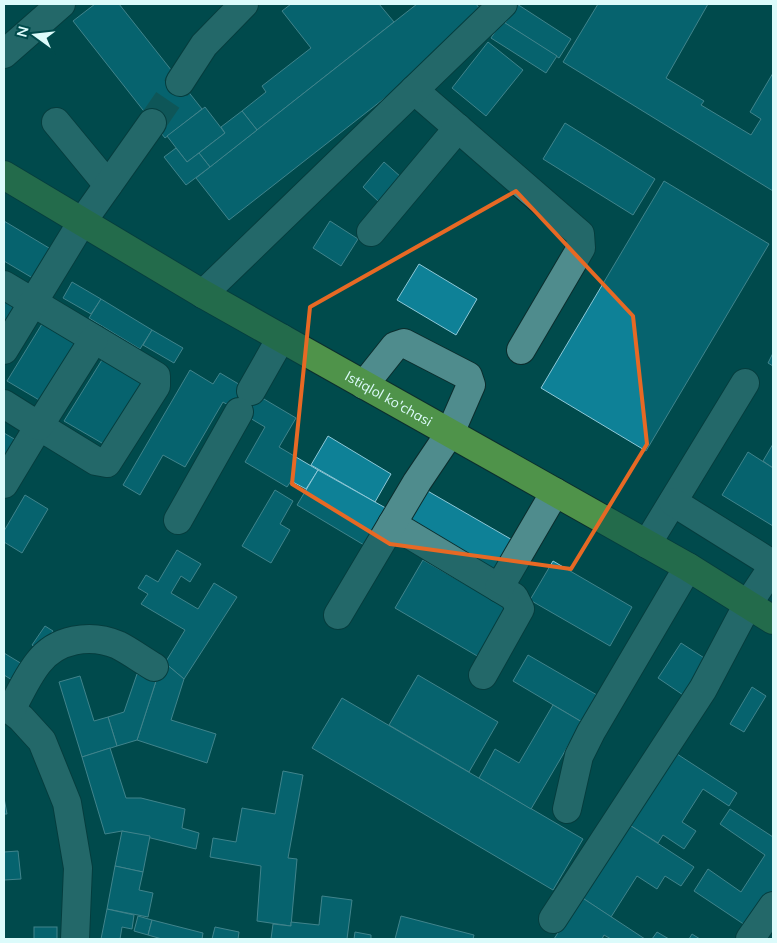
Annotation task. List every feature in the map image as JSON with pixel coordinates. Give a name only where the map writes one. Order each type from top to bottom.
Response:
[{"type":"main road","name":"Istiqlol ko'chasi","points":[[4,176],[203,294],[688,567],[773,620]]},
{"type":"street","points":[[4,54],[61,4]]},
{"type":"street","points":[[180,82],[204,45],[244,4]]},
{"type":"street","points":[[203,294],[503,4]]},
{"type":"street","points":[[414,90],[580,234],[581,248],[521,350]]},
{"type":"street","points":[[56,122],[108,185]]},
{"type":"street","points":[[4,350],[82,222],[152,123]]},
{"type":"street","points":[[371,232],[458,128]]},
{"type":"street","points":[[4,285],[156,376],[156,386],[107,462],[96,461],[4,404]]},
{"type":"street","points":[[178,520],[281,338]]},
{"type":"street","points":[[4,484],[94,339]]},
{"type":"street","points":[[338,615],[392,524],[450,433],[471,385],[468,376],[404,343],[395,346],[364,385]]},
{"type":"street","points":[[647,544],[745,383]]},
{"type":"street","points":[[499,588],[555,492]]},
{"type":"street","points":[[553,919],[703,689],[748,604],[770,571],[769,562],[673,502]]},
{"type":"street","points":[[392,524],[514,597],[520,609],[483,675]]},
{"type":"street","points":[[567,809],[579,756],[591,732],[688,567]]},
{"type":"street","points":[[75,939],[78,868],[67,803],[42,741],[21,718],[7,708],[38,663],[56,647],[76,639],[97,640],[117,645],[154,667]]},
{"type":"street","points":[[750,939],[773,906]]},
{"type":"highlighted area","points":[[516,191],[633,316],[647,444],[571,569],[390,544],[292,484],[310,307]]},
{"type":"building","points":[[95,4],[119,4],[202,109],[165,138],[73,21]]},
{"type":"building","points":[[291,4],[379,4],[394,22],[257,130],[242,111],[266,92],[262,86],[311,48],[282,11]]},
{"type":"building","points":[[417,4],[476,4],[487,18],[229,220],[196,178]]},
{"type":"building","points":[[517,4],[571,39],[559,58],[505,23]]},
{"type":"building","points":[[598,4],[708,4],[666,78],[704,101],[701,105],[751,135],[761,119],[750,112],[773,73],[773,191],[563,62]]},
{"type":"building","points":[[502,21],[557,56],[546,73],[491,38]]},
{"type":"building","points":[[488,42],[523,70],[486,116],[452,88]]},
{"type":"building","points":[[205,107],[225,133],[187,162],[167,136]]},
{"type":"building","points":[[242,111],[257,130],[210,167],[199,153],[225,133],[221,127]]},
{"type":"building","points":[[565,123],[655,179],[633,215],[543,159]]},
{"type":"building","points":[[176,148],[187,162],[199,153],[210,167],[186,185],[164,157]]},
{"type":"building","points":[[384,162],[401,177],[379,202],[363,187]]},
{"type":"building","points":[[664,181],[769,244],[646,451],[541,388]]},
{"type":"building","points":[[4,221],[59,254],[41,283],[4,261]]},
{"type":"building","points":[[330,221],[358,239],[341,266],[313,248]]},
{"type":"building","points":[[419,264],[477,299],[456,335],[397,300]]},
{"type":"building","points":[[72,282],[101,299],[91,314],[63,298]]},
{"type":"building","points":[[4,294],[23,306],[4,338]]},
{"type":"building","points":[[101,299],[152,330],[140,349],[89,318]]},
{"type":"building","points":[[45,319],[83,342],[46,404],[7,381]]},
{"type":"building","points":[[152,330],[183,348],[174,363],[143,345]]},
{"type":"building","points":[[773,353],[773,366],[768,363]]},
{"type":"building","points":[[105,355],[146,381],[107,446],[64,421]]},
{"type":"building","points":[[190,370],[213,384],[220,373],[296,418],[279,447],[318,470],[306,489],[291,481],[287,487],[245,462],[265,427],[223,402],[185,467],[163,455],[140,495],[123,485]]},
{"type":"building","points":[[4,433],[21,443],[4,473]]},
{"type":"building","points":[[328,436],[391,474],[375,502],[311,465]]},
{"type":"building","points":[[773,444],[773,468],[763,461]]},
{"type":"building","points":[[748,452],[773,468],[773,526],[722,495]]},
{"type":"building","points":[[318,470],[391,511],[369,548],[297,505]]},
{"type":"building","points":[[419,486],[521,545],[503,575],[401,517]]},
{"type":"building","points":[[275,490],[293,501],[280,524],[290,530],[271,563],[242,546]]},
{"type":"building","points":[[25,495],[48,509],[22,553],[4,542],[4,531]]},
{"type":"building","points":[[177,550],[201,564],[190,582],[181,576],[171,593],[198,609],[214,583],[237,597],[184,679],[165,663],[185,630],[141,604],[148,594],[138,588],[146,575],[158,582]]},
{"type":"building","points":[[423,560],[507,608],[479,657],[395,608]]},
{"type":"building","points":[[553,561],[632,607],[610,646],[530,600]]},
{"type":"building","points":[[45,626],[53,631],[40,651],[32,645]]},
{"type":"building","points":[[681,643],[712,663],[689,699],[658,678]]},
{"type":"building","points":[[4,653],[27,667],[17,683],[4,675]]},
{"type":"building","points":[[528,655],[597,695],[582,722],[513,681]]},
{"type":"building","points":[[165,663],[184,679],[171,720],[216,734],[207,763],[137,740],[156,681]]},
{"type":"building","points":[[137,674],[156,681],[137,740],[117,746],[108,717],[124,712]]},
{"type":"building","points":[[418,675],[498,722],[469,772],[389,725]]},
{"type":"building","points":[[80,676],[94,721],[108,717],[117,746],[82,757],[59,682]]},
{"type":"building","points":[[752,687],[766,696],[744,732],[730,724]]},
{"type":"building","points":[[342,698],[583,839],[553,890],[312,748]]},
{"type":"building","points":[[553,705],[582,722],[531,809],[479,778],[495,749],[519,763]]},
{"type":"building","points":[[110,748],[126,798],[141,798],[185,809],[182,828],[199,833],[196,849],[122,831],[105,834],[82,757]]},
{"type":"building","points":[[674,752],[737,793],[729,806],[703,789],[682,822],[696,831],[684,849],[663,835],[658,843],[628,824]]},
{"type":"building","points":[[283,771],[303,775],[288,858],[297,859],[291,926],[257,921],[261,866],[210,857],[213,838],[236,842],[242,808],[275,814]]},
{"type":"building","points":[[4,798],[7,814],[4,814]]},
{"type":"building","points":[[730,809],[773,837],[773,896],[751,929],[694,891],[708,869],[741,892],[765,855],[720,824]]},
{"type":"building","points":[[628,824],[694,867],[681,886],[665,876],[657,889],[637,876],[611,917],[581,897]]},
{"type":"building","points":[[122,831],[150,836],[143,872],[115,866]]},
{"type":"building","points":[[18,851],[21,879],[4,880],[4,852]]},
{"type":"building","points":[[115,866],[143,872],[139,890],[153,893],[148,917],[107,909]]},
{"type":"building","points":[[322,896],[352,900],[347,939],[271,939],[273,924],[291,926],[291,922],[319,925]]},
{"type":"building","points":[[581,897],[645,939],[611,939],[604,935],[602,939],[554,939]]},
{"type":"building","points":[[107,909],[134,915],[132,929],[122,927],[120,939],[101,939]]},
{"type":"building","points":[[138,916],[152,920],[148,935],[134,931]]},
{"type":"building","points":[[401,916],[474,935],[473,939],[395,939]]},
{"type":"building","points":[[152,920],[203,933],[202,939],[162,939],[148,935]]},
{"type":"building","points":[[34,927],[57,927],[57,939],[34,939]]},
{"type":"building","points":[[215,927],[239,932],[238,939],[212,939]]},
{"type":"building","points":[[355,932],[371,935],[371,939],[354,939]]},
{"type":"building","points":[[657,932],[669,939],[652,939]]},
{"type":"building","points":[[692,934],[700,939],[689,939]]},
{"type":"tunnel","points":[[152,123],[180,82]]}]
